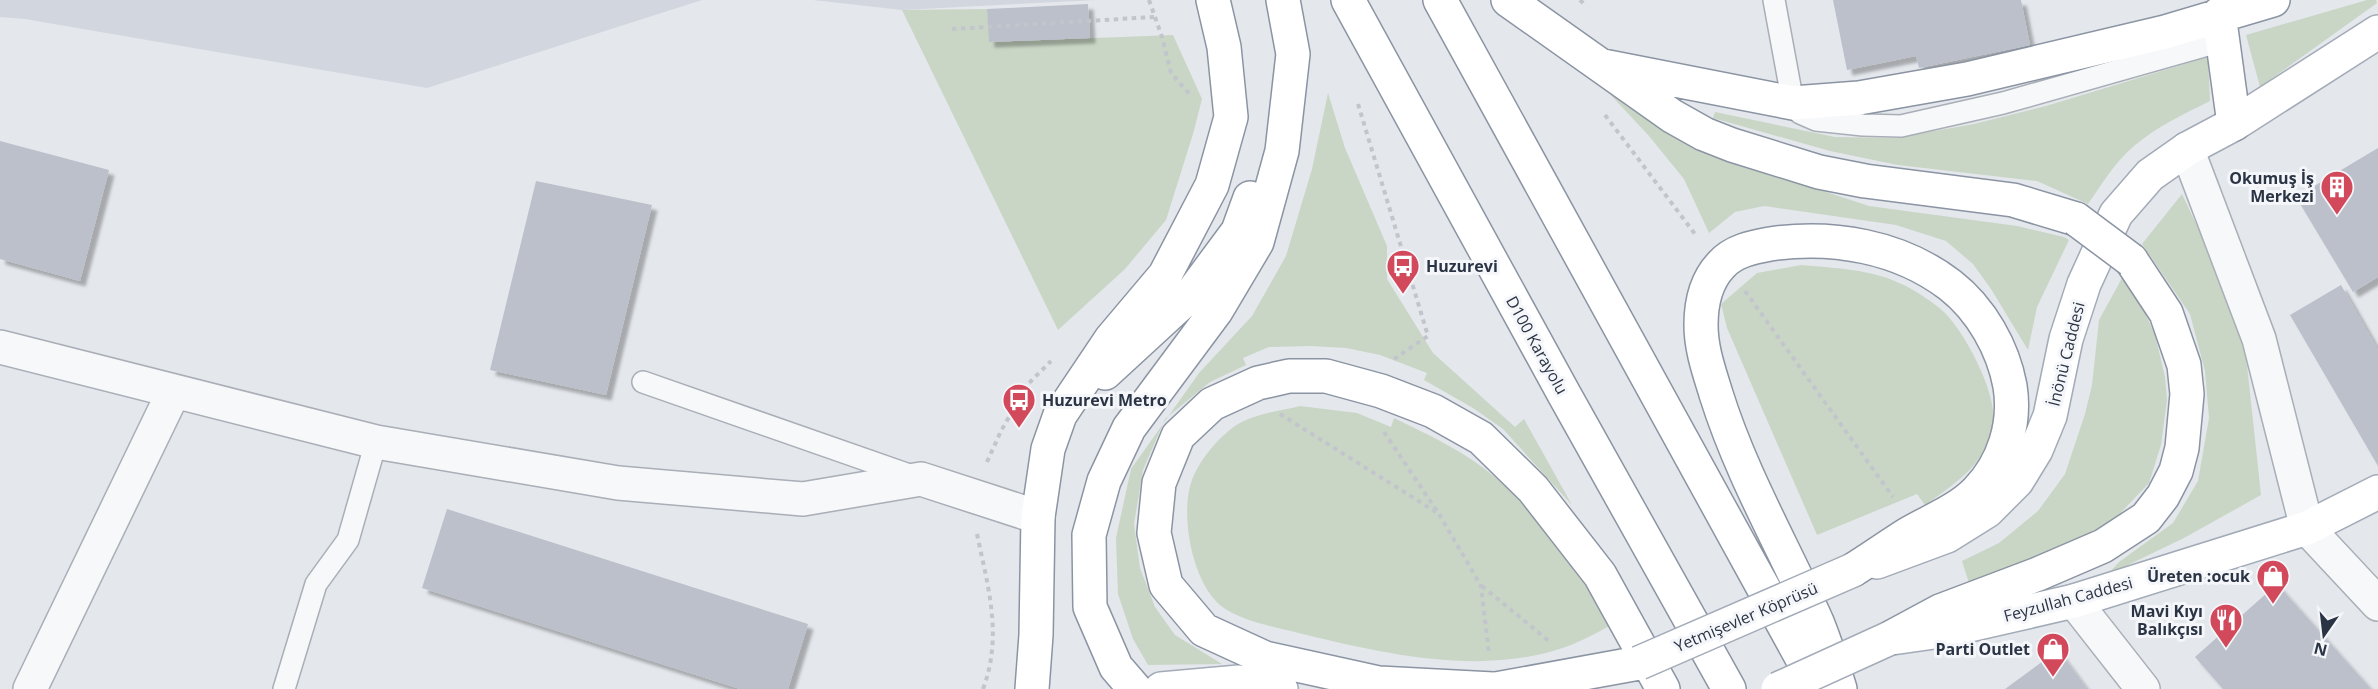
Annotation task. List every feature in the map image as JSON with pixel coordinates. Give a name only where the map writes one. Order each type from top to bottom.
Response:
[{"type":"main road","points":[[1032,689],[1036,635],[1038,517],[1048,449],[1060,415],[1111,339],[1165,274],[1212,185],[1231,117],[1224,47],[1213,0]]},
{"type":"main road","points":[[1060,415],[1192,293],[1238,231],[1256,182],[1271,127],[1279,24],[1274,0]]},
{"type":"main road","points":[[1135,689],[1116,667],[1090,607],[1089,535],[1104,481],[1129,428],[1216,311],[1257,242],[1282,151],[1293,54],[1283,0]]},
{"type":"main road","name":"D100 Karayolu","points":[[1348,0],[1729,689]]},
{"type":"main road","points":[[1440,0],[1820,689]]},
{"type":"main road","points":[[1508,0],[1672,116],[1704,134],[1764,156],[1819,172],[1865,182],[2013,200],[2076,219],[2131,260],[2166,313],[2184,365],[2187,394],[2183,439],[2176,471],[2163,496],[2146,518],[2103,546],[2038,574],[1940,611],[1888,639],[1778,689]]},
{"type":"main road","points":[[1603,66],[1793,103],[1859,98],[1967,79],[2165,32],[2220,28],[2273,0]]},
{"type":"main road","points":[[2220,28],[2235,124]]},
{"type":"main road","name":"İnönü Caddesi","points":[[1854,570],[1947,536],[1987,511],[2017,481],[2036,450],[2050,416],[2066,339],[2084,284],[2116,214],[2150,175],[2187,149],[2235,124],[2378,32]]},
{"type":"main road","points":[[1840,689],[1818,625],[1751,485],[1722,413],[1702,351],[1701,323],[1705,291],[1722,263],[1749,247],[1792,241],[1816,241],[1848,244],[1900,256],[1927,270],[1952,287],[1979,314],[1996,343],[2007,371],[2013,402],[2010,429],[2002,455],[1977,492],[1854,570]]},
{"type":"main road","points":[[1639,663],[1493,680],[1378,683],[1265,658],[1204,630],[1166,585],[1154,533],[1159,483],[1178,436],[1212,404],[1258,382],[1289,376],[1326,376],[1381,391],[1433,411],[1481,438],[1533,489],[1600,575],[1663,689]]},
{"type":"main road","name":"Feyzullah Caddesi","points":[[1888,639],[1948,630],[2074,600],[2307,528],[2378,492]]},
{"type":"main road","name":"Yetmişevler Köprüsü","points":[[1639,663],[1854,570]]},
{"type":"main road","points":[[1583,689],[1639,663]]},
{"type":"main road","points":[[1166,688],[1239,682],[1281,689]]},
{"type":"street","points":[[2187,149],[2259,339],[2307,528],[2378,604]]},
{"type":"street","points":[[0,347],[376,442],[618,483],[803,499],[921,479],[1038,517]]},
{"type":"street","points":[[30,689],[174,391]]},
{"type":"street","points":[[2074,600],[2143,689]]},
{"type":"lane","points":[[1774,0],[1793,103]]},
{"type":"lane","points":[[643,382],[921,479]]},
{"type":"lane","points":[[284,689],[316,584],[348,540],[376,442]]},
{"type":"path","points":[[1580,0],[1585,5]]},
{"type":"path","points":[[952,29],[1154,17]]},
{"type":"path","points":[[1358,104],[1428,336],[1391,361]]},
{"type":"path","points":[[1604,114],[1695,234]]},
{"type":"path","points":[[1743,289],[1893,497]]},
{"type":"path","points":[[1270,408],[1439,514]]},
{"type":"path","points":[[1381,426],[1439,514],[1481,586],[1550,643]]},
{"type":"path","points":[[1481,586],[1493,680]]},
{"type":"shaded area","points":[[0,0],[702,0],[427,88],[25,19],[0,17]]},
{"type":"shaded area","points":[[813,0],[1095,0],[902,10]]},
{"type":"green space","points":[[2367,0],[2376,0],[2377,3],[2260,87],[2246,35]]},
{"type":"green space","points":[[987,9],[990,42],[1173,35],[1202,99],[1166,220],[1125,269],[1058,330],[902,10]]},
{"type":"green space","points":[[2208,57],[2210,101],[2161,127],[2134,146],[2115,166],[2088,204],[2037,181],[1898,165],[1830,151],[1713,118],[1715,112],[1835,137],[1895,138],[1974,124],[2046,106]]},
{"type":"green space","points":[[1608,92],[1728,160],[1869,206],[2017,226],[2069,240],[2037,307],[2028,350],[1973,264],[1946,241],[1896,225],[1764,206],[1735,212],[1709,233],[1684,179],[1649,136]]},
{"type":"green space","points":[[1328,93],[1345,148],[1387,246],[1387,279],[1433,353],[1515,427],[1524,419],[1572,505],[1503,429],[1473,408],[1424,380],[1427,373],[1380,355],[1346,348],[1269,347],[1243,358],[1246,365],[1210,382],[1168,416],[1199,373],[1252,316],[1286,256],[1312,169]]},
{"type":"green space","points":[[2182,194],[2216,266],[2246,356],[2261,495],[2184,538],[2107,575],[2119,562],[2173,523],[2198,481],[2209,418],[2205,371],[2190,314],[2142,244]]},
{"type":"green space","points":[[1801,265],[1851,270],[1888,278],[1917,292],[1936,305],[1954,323],[1980,367],[1994,415],[1989,441],[1976,463],[1957,482],[1925,505],[1917,494],[1817,535],[1727,328],[1721,304],[1757,273]]},
{"type":"green space","points":[[2122,278],[2140,302],[2155,335],[2165,377],[2167,400],[2161,445],[2149,483],[2112,522],[2083,541],[1969,583],[1962,561],[1999,543],[2038,511],[2065,474],[2092,385],[2099,320]]},
{"type":"green space","points":[[1300,406],[1357,413],[1391,427],[1394,418],[1472,460],[1496,478],[1530,511],[1575,566],[1616,623],[1571,645],[1539,655],[1506,660],[1439,660],[1371,650],[1264,624],[1224,608],[1213,598],[1204,584],[1192,550],[1187,514],[1188,497],[1194,475],[1209,451],[1235,426],[1258,416]]},
{"type":"green space","points":[[1163,424],[1143,470],[1134,524],[1140,568],[1155,607],[1175,635],[1222,664],[1148,665],[1133,639],[1118,594],[1116,538],[1131,469]]},
{"type":"building","points":[[1833,0],[2021,0],[2030,45],[1919,68],[1916,56],[1847,70]]},
{"type":"building","points":[[1088,4],[1090,38],[989,42],[987,9]]},
{"type":"building","points":[[0,141],[109,170],[80,281],[0,259]]},
{"type":"building","name":"Okumuş İş Merkezi","points":[[2378,148],[2378,277],[2353,292],[2296,197]]},
{"type":"building","points":[[536,181],[652,205],[606,395],[490,370]]},
{"type":"building","points":[[2341,285],[2378,350],[2378,466],[2290,315]]},
{"type":"building","points":[[447,509],[808,624],[788,689],[740,689],[422,588]]},
{"type":"building","points":[[2277,584],[2371,689],[2223,689],[2195,657]]},
{"type":"building","points":[[2058,650],[2087,689],[2005,689]]},
{"type":"place","name":"Okumuş İş Merkezi","points":[[2337,216]]},
{"type":"place","name":"Huzurevi","points":[[1403,295]]},
{"type":"place","name":"Huzurevi Metro","points":[[1019,429]]},
{"type":"place","name":"Üreten :ocuk","points":[[2273,605]]},
{"type":"place","name":"Mavi Kıyı Balıkçısı","points":[[2226,649]]},
{"type":"place","name":"Parti Outlet","points":[[2053,678]]}]
